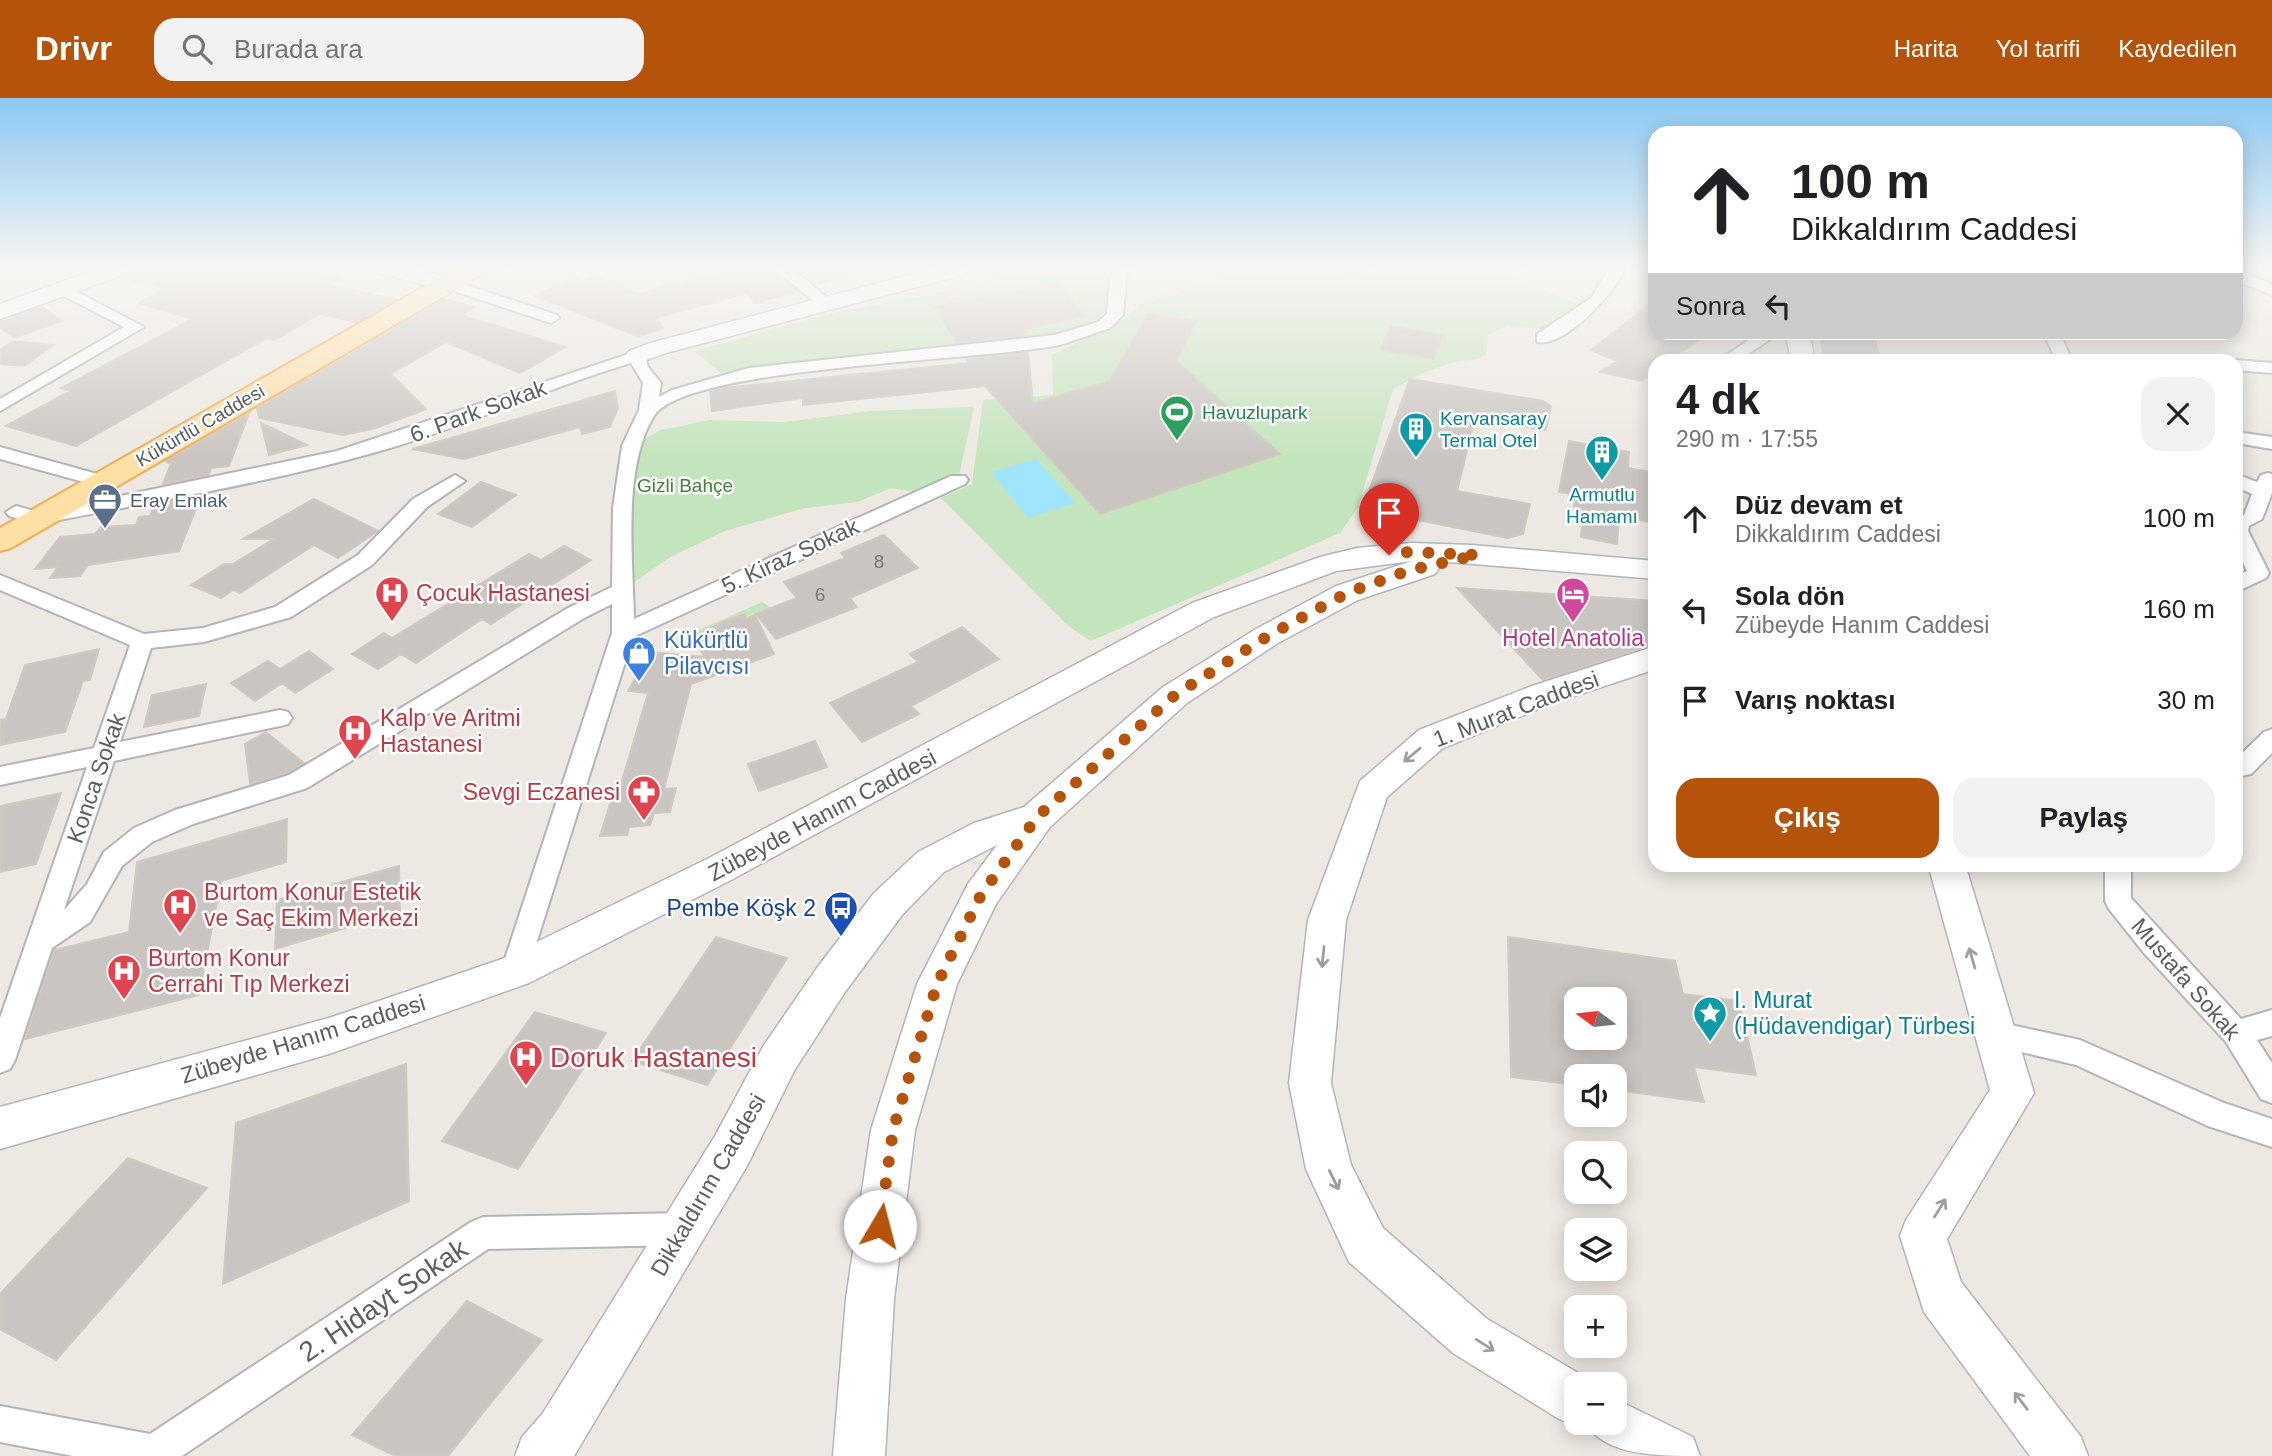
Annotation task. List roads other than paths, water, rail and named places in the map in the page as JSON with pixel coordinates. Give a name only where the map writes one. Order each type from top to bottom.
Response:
[{"type":"main road","name":"Kükürtlü Caddesi","points":[[0,541],[18,517],[93,487],[349,332]]},
{"type":"main road","points":[[638,356],[716,332]]},
{"type":"main road","name":"Zübeyde Hanım Caddesi","points":[[0,1128],[329,1036],[515,971],[720,869],[1203,610],[1282,577],[1347,561],[1409,552],[1648,567]]},
{"type":"main road","name":"Dikkaldırım Caddesi","points":[[541,1456],[561,1431],[685,1229],[779,1058],[831,980],[888,904],[930,862],[987,832],[1037,817],[1175,695],[1268,636],[1347,593],[1407,571],[1478,555]]},
{"type":"main road","name":"1. Murat Caddesi","points":[[1564,1393],[1470,1336],[1366,1245],[1329,1169],[1311,1083],[1326,920],[1373,790],[1431,739],[1544,694],[1648,660]]},
{"type":"main road","points":[[859,1456],[870,1298],[893,1130],[937,984],[981,895],[1037,817]]},
{"type":"main road","points":[[1948,872],[2012,1093],[1923,1236],[1941,1295],[2062,1456]]},
{"type":"main road","points":[[0,1113],[136,1088]]},
{"type":"main road","points":[[1627,1432],[1674,1456]]},
{"type":"street","points":[[0,406],[127,332]]},
{"type":"street","points":[[648,411],[678,394],[749,373],[1057,341],[1082,332]]},
{"type":"street","points":[[1543,338],[1552,332]]},
{"type":"street","points":[[1738,354],[1760,340]]},
{"type":"street","points":[[515,971],[624,633],[621,591],[622,508],[631,446],[648,411],[652,383],[640,368],[638,356]]},
{"type":"street","name":"6. Park Sokak","points":[[93,487],[241,481],[386,444],[596,367],[638,356]]},
{"type":"street","points":[[2243,366],[2272,368]]},
{"type":"street","points":[[2243,438],[2272,443]]},
{"type":"street","points":[[0,453],[93,487]]},
{"type":"street","name":"5. Kiraz Sokak","points":[[624,633],[958,480]]},
{"type":"street","points":[[0,582],[142,642],[204,635],[284,612],[365,560],[420,503],[455,481]]},
{"type":"street","points":[[2243,481],[2266,485],[2262,520],[2243,522]]},
{"type":"street","points":[[2243,539],[2266,574],[2243,582]]},
{"type":"street","points":[[41,941],[80,914],[96,892],[113,859],[143,835],[184,817],[298,782],[576,613],[621,591]]},
{"type":"street","name":"Konca Sokak","points":[[0,1060],[142,642]]},
{"type":"street","points":[[0,776],[280,718]]},
{"type":"street","points":[[2243,767],[2272,737]]},
{"type":"street","name":"Mustafa Sokak","points":[[2118,872],[2118,901],[2154,945],[2236,1034],[2272,1089]]},
{"type":"street","points":[[2236,1034],[2272,1023]]},
{"type":"street","points":[[1993,1034],[2080,1053],[2219,1116],[2272,1133]]},
{"type":"street","name":"2. Hidayt Sokak","points":[[152,1454],[483,1233],[685,1229]]},
{"type":"street","points":[[0,1424],[152,1454]]},
{"type":"water","points":[[1036,459],[1075,503],[1028,518],[991,472]]},
{"type":"place","name":"Havuzlupark","points":[[1177,442]]},
{"type":"place","name":"Kervansaray Termal Otel","points":[[1416,459]]},
{"type":"place","name":"Armutlu Hamamı","points":[[1602,482]]},
{"type":"place","name":"Eray Emlak","points":[[105,530]]},
{"type":"place","name":"Çocuk Hastanesi","points":[[392,623]]},
{"type":"place","name":"Hotel Anatolia","points":[[1573,624]]},
{"type":"place","name":"Kükürtlü Pilavcısı","points":[[639,683]]},
{"type":"place","name":"Kalp ve Aritmi Hastanesi","points":[[355,761]]},
{"type":"place","name":"Sevgi Eczanesi","points":[[644,822]]},
{"type":"place","name":"Burtom Konur Estetik ve Saç Ekim Merkezi","points":[[180,935]]},
{"type":"place","name":"Pembe Köşk 2","points":[[841,938]]},
{"type":"place","name":"Burtom Konur Cerrahi Tıp Merkezi","points":[[124,1001]]},
{"type":"place","name":"I. Murat (Hüdavendigar) Türbesi","points":[[1710,1043]]},
{"type":"place","name":"Doruk Hastanesi","points":[[526,1087]]},
{"type":"park label","name":"Gizli Bahçe","points":[[685,485]]}]
